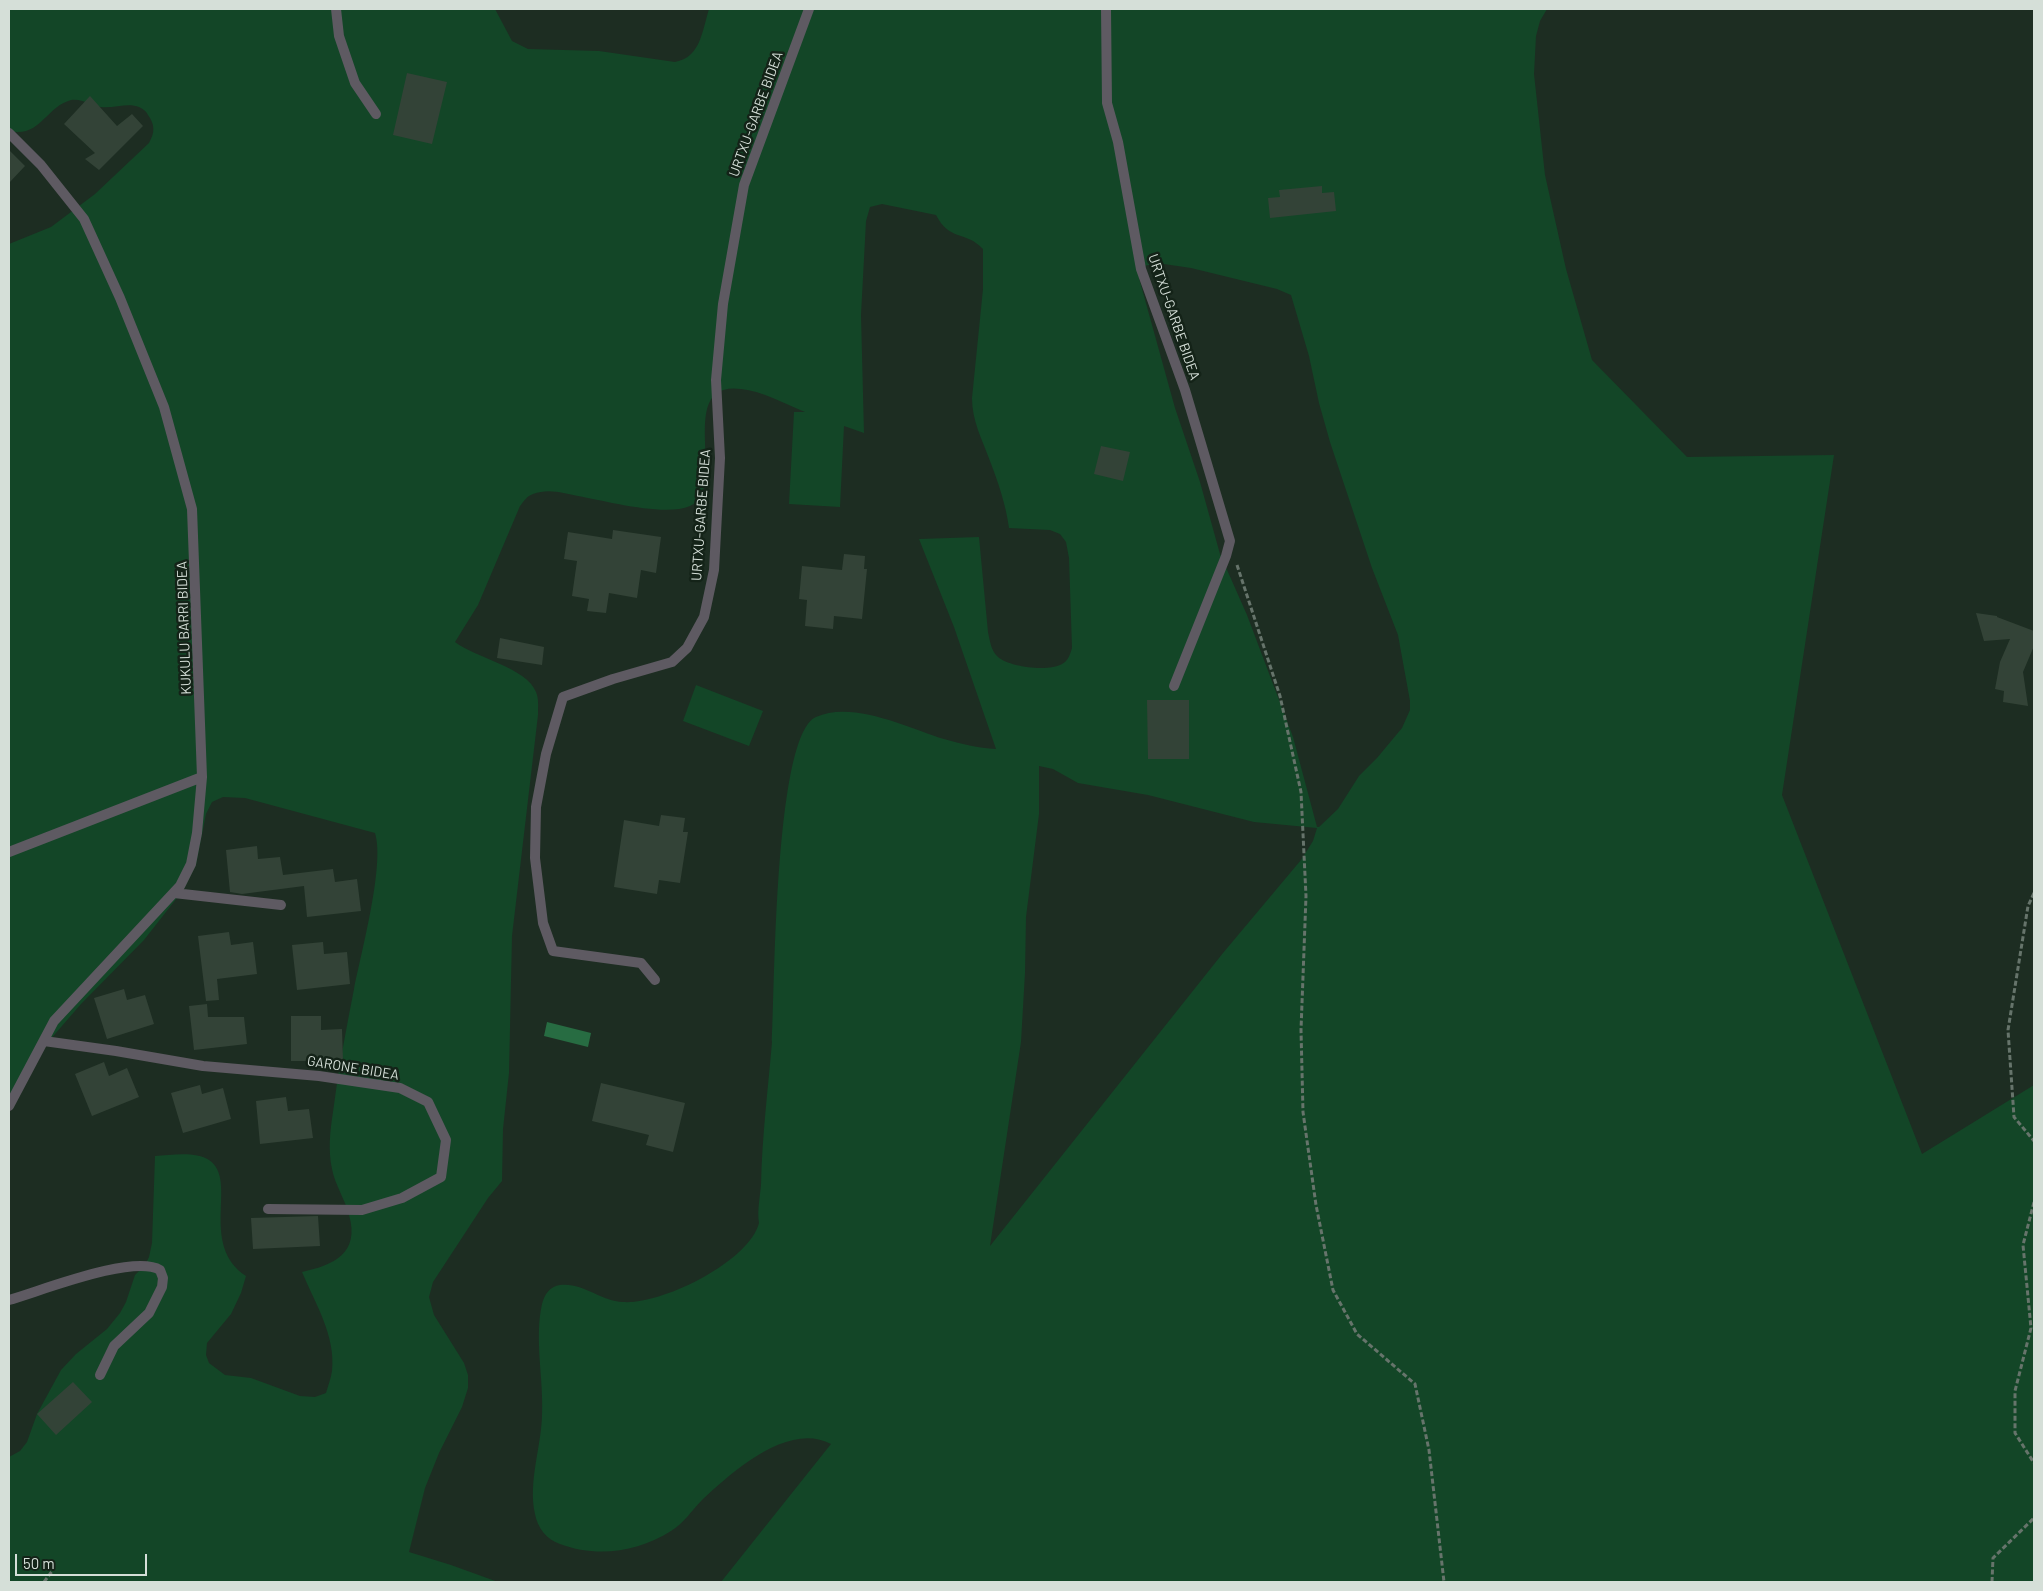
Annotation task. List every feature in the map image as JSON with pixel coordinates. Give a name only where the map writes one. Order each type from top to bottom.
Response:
[{"type":"lane","points":[[336,9],[339,36],[355,83],[376,114]]},
{"type":"lane","name":"URTXU-GARBE BIDEA","points":[[655,980],[641,963],[554,951],[543,923],[535,858],[536,807],[546,754],[563,697],[613,679],[672,662],[686,648],[704,617],[714,570],[720,458],[716,380],[723,304],[744,185],[809,9]]},
{"type":"lane","name":"URTXU-GARBE BIDEA","points":[[1106,9],[1107,103],[1118,142],[1141,269],[1184,390],[1230,542]]},
{"type":"lane","name":"KUKULU BARRI BIDEA","points":[[9,133],[41,165],[84,219],[120,298],[164,407],[192,509],[202,777],[197,833],[191,864],[180,886],[54,1021],[9,1106]]},
{"type":"lane","points":[[1174,686],[1230,542]]},
{"type":"lane","points":[[9,852],[202,777]]},
{"type":"lane","points":[[174,893],[281,905]]},
{"type":"lane","name":"GARONE BIDEA","points":[[44,1041],[202,1066],[319,1076],[400,1088],[428,1102],[446,1140],[441,1177],[402,1198],[362,1210],[268,1209]]},
{"type":"lane","points":[[9,1300],[102,1272],[139,1265],[154,1266],[160,1270],[162,1286],[148,1313],[114,1346],[100,1375]]},
{"type":"path","points":[[1230,542],[1280,696],[1301,792],[1306,896],[1300,1030],[1303,1112],[1316,1205],[1333,1290],[1357,1334],[1415,1384],[1429,1450],[1444,1582]]},
{"type":"path","points":[[2034,894],[2028,906],[2008,1030],[2014,1117],[2034,1141]]},
{"type":"path","points":[[2034,1202],[2023,1245],[2031,1328],[2015,1391],[2015,1434],[2034,1463]]},
{"type":"path","points":[[1992,1582],[1993,1558],[2034,1518]]},
{"type":"path","points":[[44,1582],[53,1570]]},
{"type":"shaded area","points":[[9,9],[495,9],[512,41],[528,49],[599,51],[675,62],[684,59],[695,49],[702,34],[709,9],[1547,9],[1540,21],[1536,36],[1534,74],[1545,175],[1566,269],[1592,360],[1687,457],[1834,455],[1782,795],[1922,1154],[2034,1085],[2034,1582],[721,1582],[831,1444],[815,1439],[797,1439],[780,1444],[762,1453],[715,1488],[676,1528],[645,1544],[617,1551],[588,1551],[555,1542],[543,1532],[536,1519],[533,1490],[542,1416],[539,1331],[542,1304],[546,1294],[556,1286],[568,1285],[623,1302],[639,1301],[680,1289],[722,1266],[739,1252],[752,1238],[759,1223],[758,1209],[772,1042],[779,868],[784,815],[792,768],[802,734],[816,717],[830,713],[846,712],[863,714],[898,723],[957,743],[996,749],[954,627],[919,539],[979,537],[988,632],[992,649],[998,657],[1019,666],[1048,668],[1064,663],[1072,648],[1069,558],[1066,542],[1060,534],[1050,530],[1009,528],[1001,494],[978,430],[972,406],[983,289],[983,249],[970,239],[952,233],[941,223],[936,215],[882,204],[870,207],[866,221],[861,315],[864,433],[844,426],[840,507],[789,504],[794,412],[805,412],[749,390],[721,391],[710,401],[706,418],[705,480],[701,496],[690,506],[666,510],[635,507],[556,492],[544,491],[531,495],[520,506],[478,605],[455,642],[522,676],[531,684],[536,692],[538,715],[512,936],[509,1073],[503,1129],[502,1181],[488,1198],[433,1282],[429,1297],[434,1315],[464,1363],[468,1375],[468,1388],[462,1407],[439,1453],[425,1488],[409,1552],[498,1582],[9,1582],[9,1457],[20,1451],[27,1442],[37,1414],[61,1370],[76,1354],[107,1329],[120,1313],[126,1302],[135,1275],[145,1265],[149,1257],[152,1243],[155,1156],[197,1155],[209,1160],[217,1169],[221,1182],[221,1231],[224,1247],[232,1263],[246,1276],[241,1293],[231,1314],[207,1343],[206,1355],[209,1363],[225,1375],[251,1378],[300,1396],[315,1397],[326,1393],[332,1371],[331,1345],[328,1332],[302,1272],[334,1261],[342,1255],[351,1239],[349,1215],[332,1169],[330,1133],[342,1050],[375,887],[377,847],[375,833],[245,798],[223,797],[212,802],[206,814],[196,865],[184,889],[144,940],[81,1004],[42,1049],[9,1106],[9,244],[51,227],[95,194],[149,143],[153,129],[152,122],[147,114],[139,107],[130,105],[101,107],[83,101],[71,100],[55,109],[29,130],[20,132],[9,131]],"holes":[[[1157,263],[1191,268],[1277,289],[1291,295],[1309,356],[1330,442],[1372,568],[1398,635],[1410,710],[1402,728],[1359,776],[1338,809],[1319,827],[1317,827],[1293,737],[1247,615],[1220,554],[1200,482],[1175,408],[1139,278],[1144,266]],[[1039,766],[1053,769],[1078,783],[1148,795],[1254,822],[1317,828],[1313,841],[1301,860],[1223,953],[990,1246],[1021,1042],[1026,917],[1039,814]]]},
{"type":"shaded area","points":[[696,685],[763,711],[749,746],[683,721]]},
{"type":"shaded area","points":[[547,1022],[591,1033],[588,1047],[544,1036]]},
{"type":"building","points":[[407,73],[447,82],[432,144],[393,135]]},
{"type":"building","points":[[90,96],[117,126],[132,114],[143,126],[99,170],[85,159],[95,153],[64,124]]},
{"type":"building","points":[[9,150],[25,166],[9,183]]},
{"type":"building","points":[[1322,186],[1322,193],[1334,192],[1336,211],[1270,218],[1268,198],[1280,197],[1279,190]]},
{"type":"building","points":[[1101,446],[1130,452],[1123,481],[1094,474]]},
{"type":"building","points":[[613,530],[661,537],[656,573],[641,570],[637,598],[609,593],[606,613],[587,611],[589,599],[572,596],[577,561],[564,559],[568,532],[612,539]]},
{"type":"building","points":[[844,554],[865,556],[864,569],[867,569],[862,619],[834,616],[833,629],[805,626],[807,600],[799,599],[802,566],[842,570]]},
{"type":"building","points":[[1976,613],[1997,616],[2034,631],[2034,646],[2023,672],[2028,706],[2003,702],[2004,691],[1995,689],[2000,662],[2010,639],[1984,641]]},
{"type":"building","points":[[500,638],[544,647],[542,665],[497,658]]},
{"type":"building","points":[[1147,700],[1189,700],[1189,759],[1148,759]]},
{"type":"building","points":[[661,815],[685,818],[683,832],[688,832],[680,883],[659,880],[657,894],[614,887],[624,820],[659,826]]},
{"type":"building","points":[[257,846],[258,859],[280,857],[283,875],[333,869],[335,882],[357,879],[361,911],[307,917],[304,886],[242,894],[230,892],[226,850]]},
{"type":"building","points":[[229,932],[231,945],[253,942],[257,974],[217,979],[219,1000],[206,1001],[198,936]]},
{"type":"building","points":[[323,942],[324,954],[347,952],[350,984],[297,990],[292,945]]},
{"type":"building","points":[[124,989],[127,1000],[145,995],[154,1024],[107,1039],[94,998]]},
{"type":"building","points":[[207,1004],[208,1017],[244,1017],[247,1044],[194,1050],[189,1006]]},
{"type":"building","points":[[291,1016],[321,1016],[321,1030],[342,1029],[343,1061],[291,1061]]},
{"type":"building","points":[[104,1062],[109,1076],[127,1068],[139,1097],[92,1116],[75,1074]]},
{"type":"building","points":[[601,1083],[685,1103],[673,1152],[646,1145],[649,1135],[592,1121]]},
{"type":"building","points":[[200,1085],[202,1094],[223,1088],[231,1119],[183,1133],[171,1093]]},
{"type":"building","points":[[286,1097],[288,1111],[309,1109],[313,1138],[260,1144],[256,1101]]},
{"type":"building","points":[[318,1216],[320,1246],[253,1249],[251,1218]]},
{"type":"building","points":[[73,1382],[92,1402],[56,1435],[37,1414]]}]
